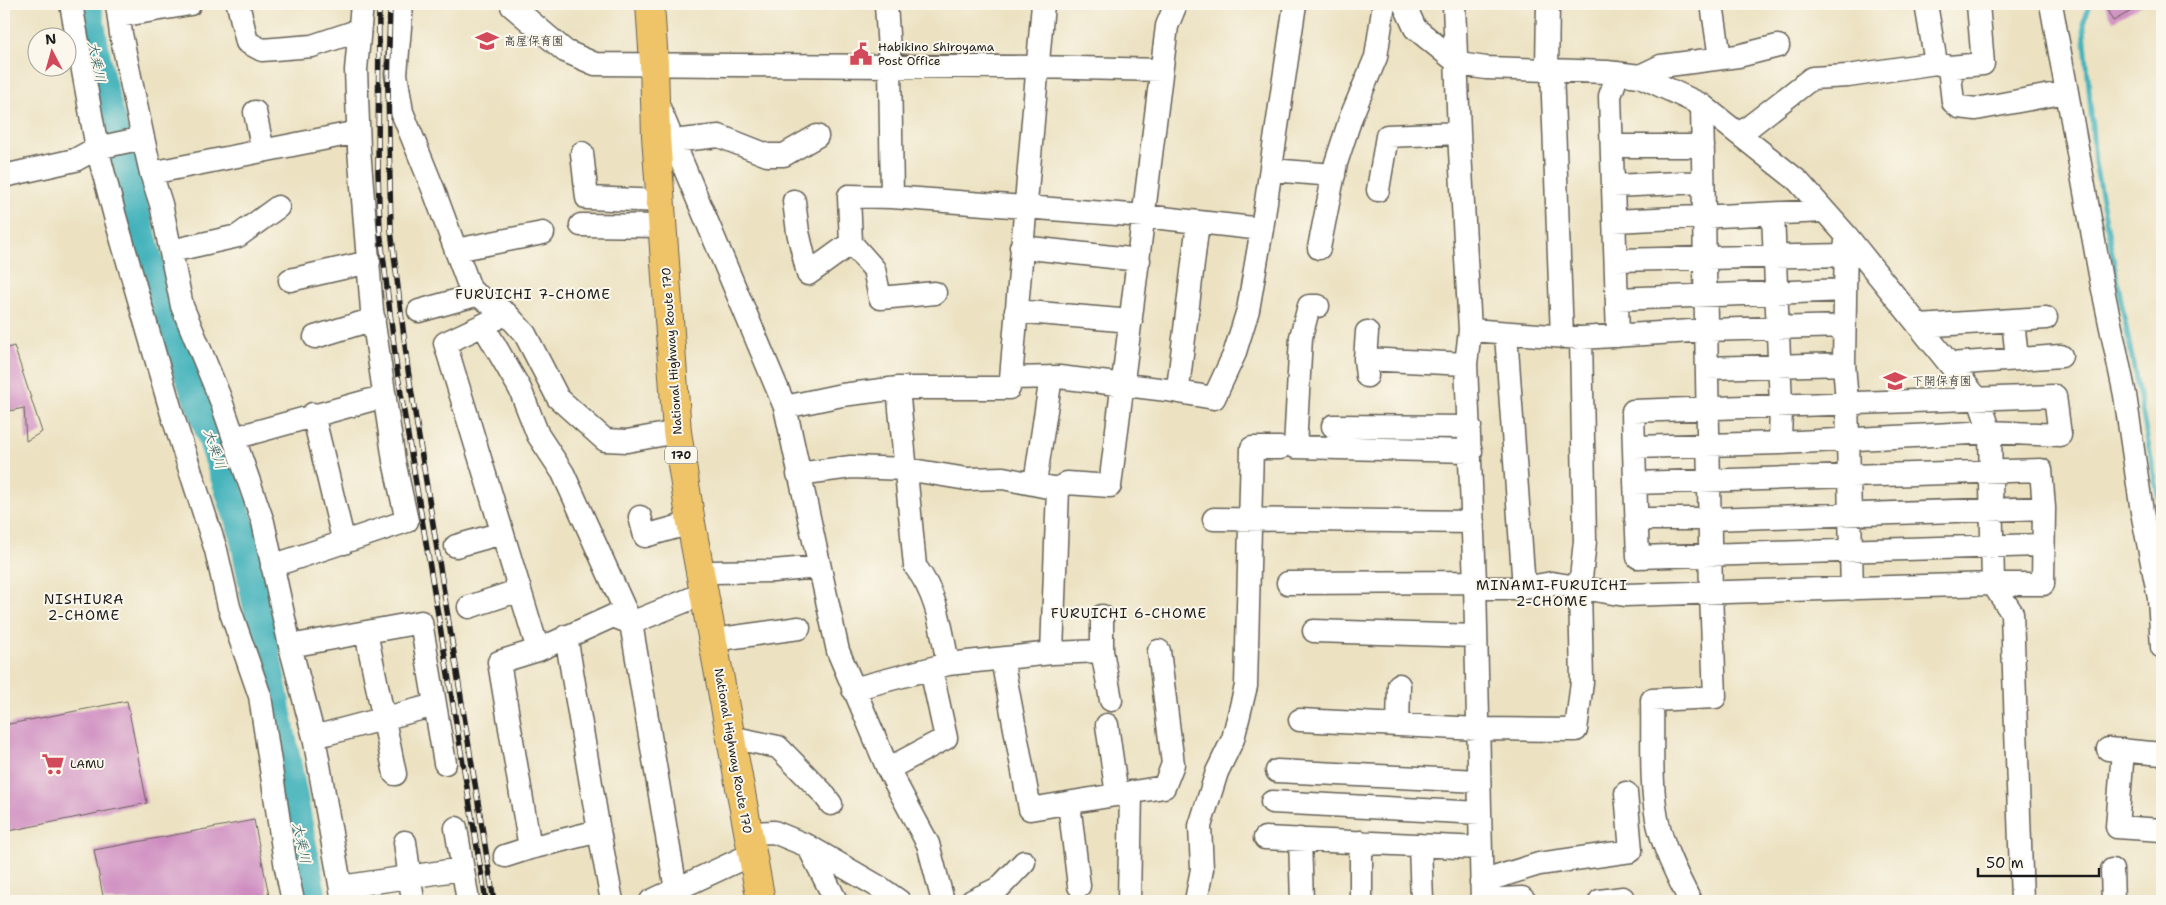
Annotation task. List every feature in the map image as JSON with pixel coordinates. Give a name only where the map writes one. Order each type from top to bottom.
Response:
[{"type":"highway","name":"National Highway Route 170","points":[[650,4],[655,97],[664,139],[662,213],[678,432],[691,523],[704,584],[761,901]]},
{"type":"street","points":[[71,4],[97,148],[116,220],[172,414],[216,550],[229,607],[260,696],[286,868],[293,901]]},
{"type":"street","points":[[190,4],[118,10],[143,138],[161,204],[182,306],[234,438],[263,522],[290,646],[314,737],[342,894],[409,877],[462,869]]},
{"type":"street","points":[[238,4],[248,42],[262,50],[312,46],[360,30]]},
{"type":"street","points":[[272,566],[407,521],[394,461],[374,319],[369,262],[358,132],[356,70],[362,4]]},
{"type":"street","points":[[402,4],[396,74],[402,112],[471,291],[507,314],[525,334],[558,398],[605,440],[627,442],[678,432]]},
{"type":"street","points":[[886,4],[890,66],[892,197]]},
{"type":"street","points":[[1043,4],[1036,67],[1011,378],[1051,377],[1167,390],[1214,398],[1234,355],[1248,310],[1262,229],[1295,4]]},
{"type":"street","points":[[798,474],[851,467],[906,469],[967,479],[1004,478],[1058,489],[1067,483],[1110,486],[1167,26],[1176,4]]},
{"type":"street","points":[[1319,248],[1334,175],[1351,117],[1376,57],[1384,4]]},
{"type":"street","points":[[1404,4],[1415,28],[1459,64],[1486,68],[1629,75],[1702,105],[1798,182],[1824,211],[1846,245],[1919,326],[1976,398],[1990,432],[1993,584],[2012,613],[2022,901]]},
{"type":"street","points":[[1454,4],[1458,133],[1470,330],[1466,364],[1475,585],[1481,894]]},
{"type":"street","points":[[1300,720],[1478,729],[1576,730],[1582,682],[1580,588],[1584,541],[1571,337],[1549,70],[1548,4]]},
{"type":"street","points":[[1712,4],[1720,58]]},
{"type":"street","points":[[1926,4],[1953,102],[1959,108],[1976,110],[2067,92]]},
{"type":"street","points":[[1740,134],[1812,78],[1848,76],[1943,65],[1983,64],[1978,4]]},
{"type":"street","points":[[2051,4],[2101,280],[2125,395],[2142,512],[2159,598],[2162,647]]},
{"type":"street","points":[[512,6],[565,51],[595,64],[1036,67],[1161,70]]},
{"type":"street","points":[[1618,336],[1610,96],[1629,75],[1661,66],[1720,58],[1778,46]]},
{"type":"street","points":[[1690,901],[1670,861],[1658,820],[1654,798],[1652,700],[1715,697],[1710,556],[1702,105]]},
{"type":"street","points":[[255,112],[263,151]]},
{"type":"street","points":[[151,173],[358,132]]},
{"type":"street","points":[[1378,190],[1387,136],[1458,133]]},
{"type":"street","points":[[817,136],[784,155],[767,155],[719,136],[664,139],[785,407],[798,474],[838,651],[888,769],[928,844],[948,900]]},
{"type":"street","points":[[4,176],[75,160],[97,148],[143,138]]},
{"type":"street","points":[[1612,146],[1703,146]]},
{"type":"street","points":[[582,153],[587,198],[662,213]]},
{"type":"street","points":[[1271,170],[1334,175]]},
{"type":"street","points":[[1613,186],[1703,182]]},
{"type":"street","points":[[935,293],[880,298],[874,269],[851,243],[849,196],[892,197],[1144,216],[1262,229]]},
{"type":"street","points":[[794,201],[798,232],[808,274],[851,243]]},
{"type":"street","points":[[171,251],[238,236],[278,208]]},
{"type":"street","points":[[1614,221],[1824,211]]},
{"type":"street","points":[[580,225],[662,213]]},
{"type":"street","points":[[1773,214],[1776,328],[1781,405],[1780,443]]},
{"type":"street","points":[[1167,390],[1178,388],[1198,222]]},
{"type":"street","points":[[456,250],[543,233]]},
{"type":"street","points":[[1616,260],[1774,257],[1846,245]]},
{"type":"street","points":[[1846,245],[1844,364],[1849,440],[1852,589]]},
{"type":"street","points":[[1021,246],[1139,260]]},
{"type":"street","points":[[290,280],[369,262]]},
{"type":"street","points":[[1617,299],[1844,290]]},
{"type":"street","points":[[419,312],[476,295]]},
{"type":"street","points":[[1318,306],[1309,306],[1301,336],[1295,447],[1471,451]]},
{"type":"street","points":[[1016,311],[1131,321]]},
{"type":"street","points":[[507,314],[446,343],[538,650]]},
{"type":"street","points":[[1919,326],[2046,318]]},
{"type":"street","points":[[315,337],[374,319]]},
{"type":"street","points":[[2014,320],[2017,359]]},
{"type":"street","points":[[483,325],[520,389],[538,435],[563,473],[631,623],[676,890]]},
{"type":"street","points":[[1470,330],[1506,334],[1571,337],[1707,330],[1844,326]]},
{"type":"street","points":[[1367,332],[1366,368],[1466,364]]},
{"type":"street","points":[[1506,334],[1524,588]]},
{"type":"street","points":[[1950,364],[2061,356]]},
{"type":"street","points":[[1707,368],[1844,364]]},
{"type":"street","points":[[1035,483],[1051,377]]},
{"type":"street","points":[[785,407],[842,395],[898,388],[1009,388]]},
{"type":"street","points":[[888,769],[946,738],[936,606],[927,582],[916,566],[898,388]]},
{"type":"street","points":[[234,438],[313,414],[385,396]]},
{"type":"street","points":[[1634,447],[1709,446],[1990,432],[2060,435],[2054,396],[1634,411],[1634,447],[1634,483],[1638,557],[2043,545]]},
{"type":"street","points":[[313,414],[344,543]]},
{"type":"street","points":[[1333,426],[1470,427]]},
{"type":"street","points":[[1196,901],[1202,869],[1200,826],[1217,772],[1233,739],[1246,686],[1252,448],[1280,448]]},
{"type":"street","points":[[1288,584],[1475,585],[1524,588],[1552,583],[1625,595],[2043,584],[2044,508],[2041,470],[1634,483]]},
{"type":"street","points":[[1052,654],[1058,489]]},
{"type":"street","points":[[1636,519],[1710,519],[2044,508]]},
{"type":"street","points":[[640,517],[645,536],[691,523]]},
{"type":"street","points":[[1214,519],[1473,522]]},
{"type":"street","points":[[456,546],[502,534]]},
{"type":"street","points":[[530,848],[499,662],[538,650],[613,616],[631,623],[704,584],[713,572],[773,571],[819,567]]},
{"type":"street","points":[[469,607],[520,590]]},
{"type":"street","points":[[1102,616],[1102,651],[1111,700]]},
{"type":"street","points":[[290,646],[421,622],[445,763]]},
{"type":"street","points":[[713,640],[800,628]]},
{"type":"street","points":[[1314,631],[1476,636]]},
{"type":"street","points":[[366,632],[395,774]]},
{"type":"street","points":[[566,636],[612,901]]},
{"type":"street","points":[[853,689],[940,666],[1052,654],[1102,651]]},
{"type":"street","points":[[1002,659],[1030,809],[1164,787],[1173,764],[1159,651]]},
{"type":"street","points":[[1398,725],[1399,685]]},
{"type":"street","points":[[314,737],[435,705]]},
{"type":"street","points":[[1107,726],[1124,794],[1129,901]]},
{"type":"street","points":[[730,737],[778,746],[831,804]]},
{"type":"street","points":[[2162,754],[2115,750],[2117,827],[2162,830]]},
{"type":"street","points":[[1277,771],[1479,781]]},
{"type":"street","points":[[1366,807],[1367,775]]},
{"type":"street","points":[[1481,894],[1539,864],[1631,850],[1626,793]]},
{"type":"street","points":[[1272,802],[1480,813]]},
{"type":"street","points":[[1069,803],[1080,886]]},
{"type":"street","points":[[456,828],[468,901]]},
{"type":"street","points":[[505,856],[599,831]]},
{"type":"street","points":[[651,901],[676,890],[750,843],[774,832],[808,846],[879,887],[899,901]]},
{"type":"street","points":[[1266,838],[1480,848]]},
{"type":"street","points":[[1300,839],[1302,901]]},
{"type":"street","points":[[405,842],[413,901]]},
{"type":"street","points":[[1361,842],[1362,901]]},
{"type":"street","points":[[1420,845],[1422,901]]},
{"type":"street","points":[[808,846],[836,901]]},
{"type":"street","points":[[972,901],[998,888],[1024,862]]},
{"type":"street","points":[[2112,870],[2114,901]]},
{"type":"street","points":[[1481,894],[1522,898],[1525,901]]},
{"type":"street","points":[[1600,901],[1623,898],[1624,901]]},
{"type":"building","points":[[2104,4],[2144,4],[2113,21]]},
{"type":"building","points":[[14,346],[42,432],[26,441],[24,408],[4,412],[4,349]]},
{"type":"building","points":[[127,701],[147,803],[4,832],[4,725]]},
{"type":"building","points":[[254,820],[270,901],[104,901],[94,850]]},
{"type":"waterway","name":"大乗川","points":[[87,4],[100,78],[159,299],[204,415],[243,532],[313,901]]},
{"type":"waterway","points":[[2093,4],[2088,9],[2084,28],[2095,163],[2162,516]]},
{"type":"railway","points":[[379,4],[378,173],[380,230],[397,370],[486,901]]},
{"type":"railway","points":[[390,4],[388,89],[391,230],[408,370],[494,901]]},
{"type":"place","name":"高屋保育園","points":[[487,41]]},
{"type":"place","name":"Habikino Shiroyama Post Office","points":[[861,54]]},
{"type":"place","name":"下開保育園","points":[[1895,381]]},
{"type":"place","name":"LAMU","points":[[53,764]]},
{"type":"district","name":"FURUICHI 7-CHOME","points":[[533,294]]},
{"type":"district","name":"MINAMI-FURUICHI 2-CHOME","points":[[1552,594]]},
{"type":"district","name":"NISHIURA 2-CHOME","points":[[84,608]]},
{"type":"district","name":"FURUICHI 6-CHOME","points":[[1129,613]]}]
